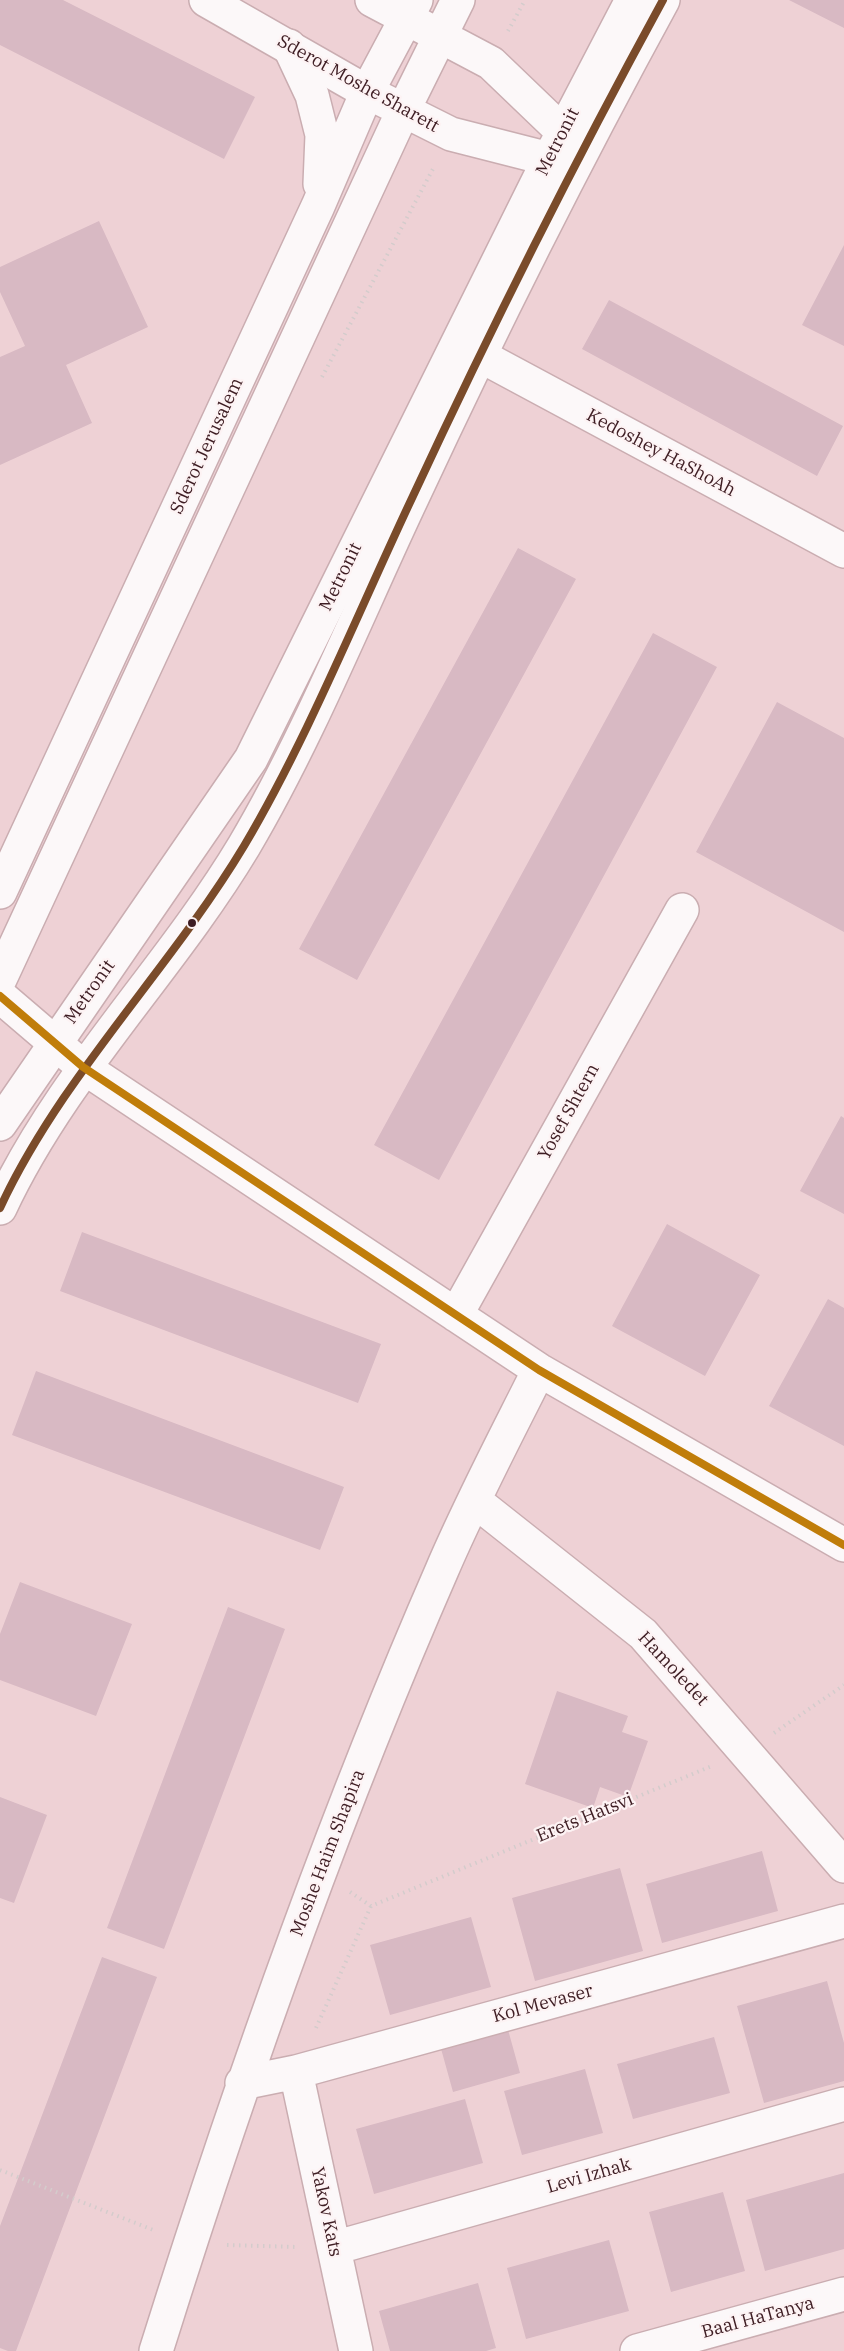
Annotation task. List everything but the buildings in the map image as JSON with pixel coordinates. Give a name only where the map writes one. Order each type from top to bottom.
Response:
[{"type":"street","name":"Sderot Moshe Sharett","points":[[206,0],[367,92],[451,134],[564,148]]},
{"type":"street","points":[[372,0],[411,9],[440,36],[491,63],[564,148]]},
{"type":"street","points":[[0,979],[403,111],[458,0]]},
{"type":"street","name":"Metronit","points":[[0,1124],[251,759],[564,148],[632,0]]},
{"type":"street","points":[[0,1208],[20,1165],[83,1067],[171,951],[243,846],[301,736],[479,355],[564,148],[663,0]]},
{"type":"street","name":"Sderot Jerusalem","points":[[0,892],[318,206],[367,92],[411,9]]},
{"type":"street","points":[[289,46],[312,95],[322,135],[318,206]]},
{"type":"street","name":"Kedoshey HaShoAh","points":[[479,355],[844,551]]},
{"type":"street","name":"Yosef Shtern","points":[[456,1315],[682,910]]},
{"type":"street","points":[[0,996],[53,1044],[83,1067],[539,1370],[844,1545]]},
{"type":"street","name":"Moshe Haim Shapira","points":[[156,2351],[242,2083],[319,1872],[442,1569],[539,1370]]},
{"type":"street","name":"Hamoledet","points":[[475,1501],[643,1634],[747,1751],[844,1866]]},
{"type":"street","name":"Kol Mevaser","points":[[242,2083],[296,2072],[844,1921]]},
{"type":"street","name":"Yakov Kats","points":[[296,2072],[356,2351]]},
{"type":"street","name":"Levi Izhak","points":[[334,2248],[844,2104]]},
{"type":"street","name":"Baal HaTanya","points":[[637,2351],[844,2294]]},
{"type":"path","name":"Erets Hatsvi","points":[[371,1906],[747,1751],[844,1685]]},
{"type":"path","points":[[296,2072],[371,1906],[319,1872]]},
{"type":"transit line","points":[[0,1208],[25,1159],[54,1113],[215,892],[267,805],[311,718],[472,371],[565,184],[663,0]]},
{"type":"transit line","points":[[0,996],[83,1067],[539,1370],[844,1545]]}]
